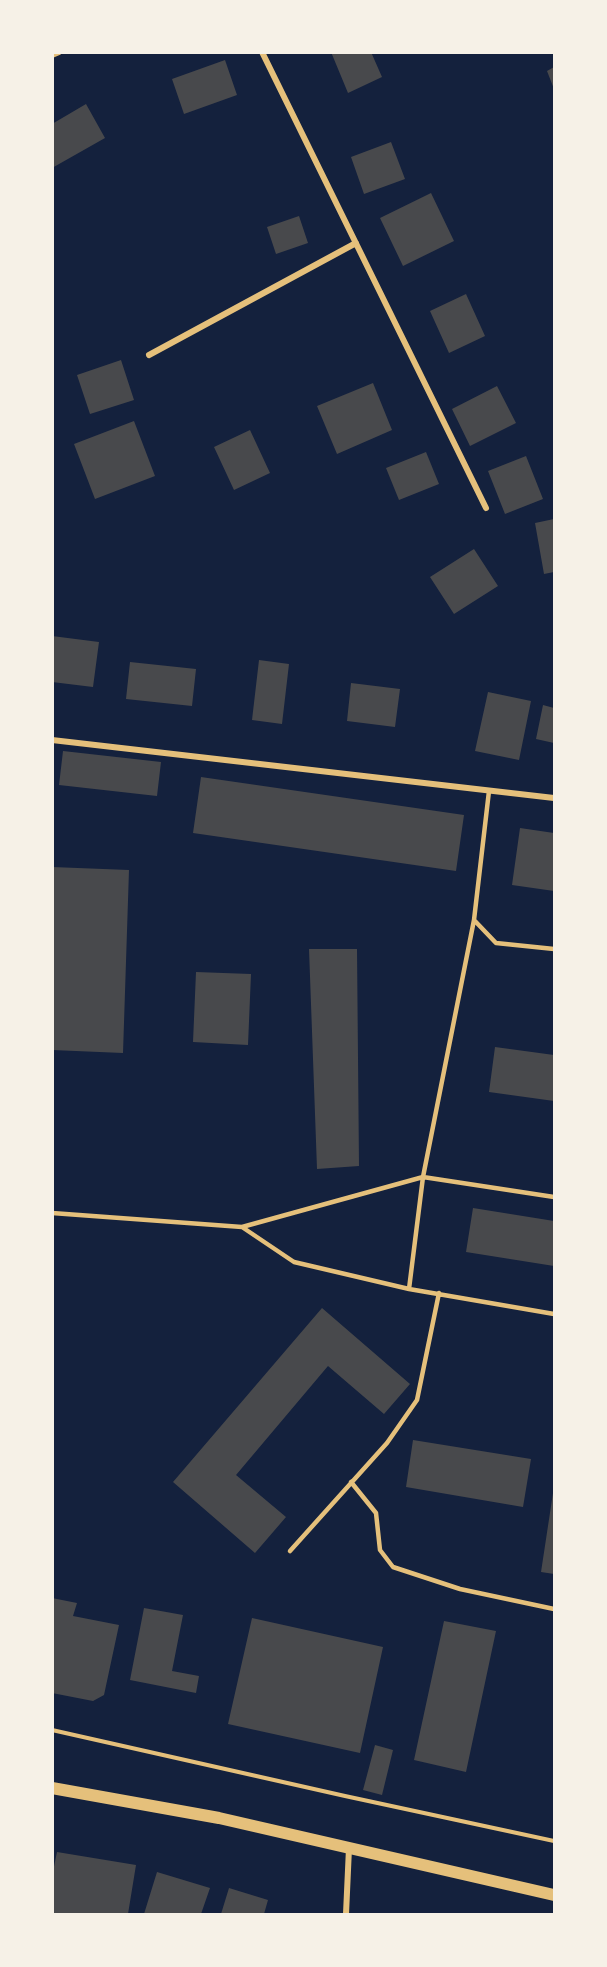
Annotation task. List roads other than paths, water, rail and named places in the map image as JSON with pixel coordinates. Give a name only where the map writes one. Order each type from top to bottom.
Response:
[{"type":"main road","points":[[52,1788],[219,1818],[555,1895]]},
{"type":"street","points":[[52,55],[59,52]]},
{"type":"street","points":[[262,52],[486,508]]},
{"type":"street","points":[[149,355],[356,243]]},
{"type":"street","points":[[52,740],[555,798]]},
{"type":"street","points":[[346,1914],[349,1848]]},
{"type":"lane","points":[[409,1289],[423,1177],[474,921],[489,790]]},
{"type":"lane","points":[[474,921],[496,943],[555,949]]},
{"type":"lane","points":[[52,1213],[242,1227],[423,1177],[555,1197]]},
{"type":"lane","points":[[242,1227],[294,1262],[409,1289],[555,1314]]},
{"type":"lane","points":[[290,1551],[387,1443],[417,1400],[439,1293]]},
{"type":"lane","points":[[351,1482],[376,1513],[380,1550],[393,1567],[460,1589],[555,1609]]}]
